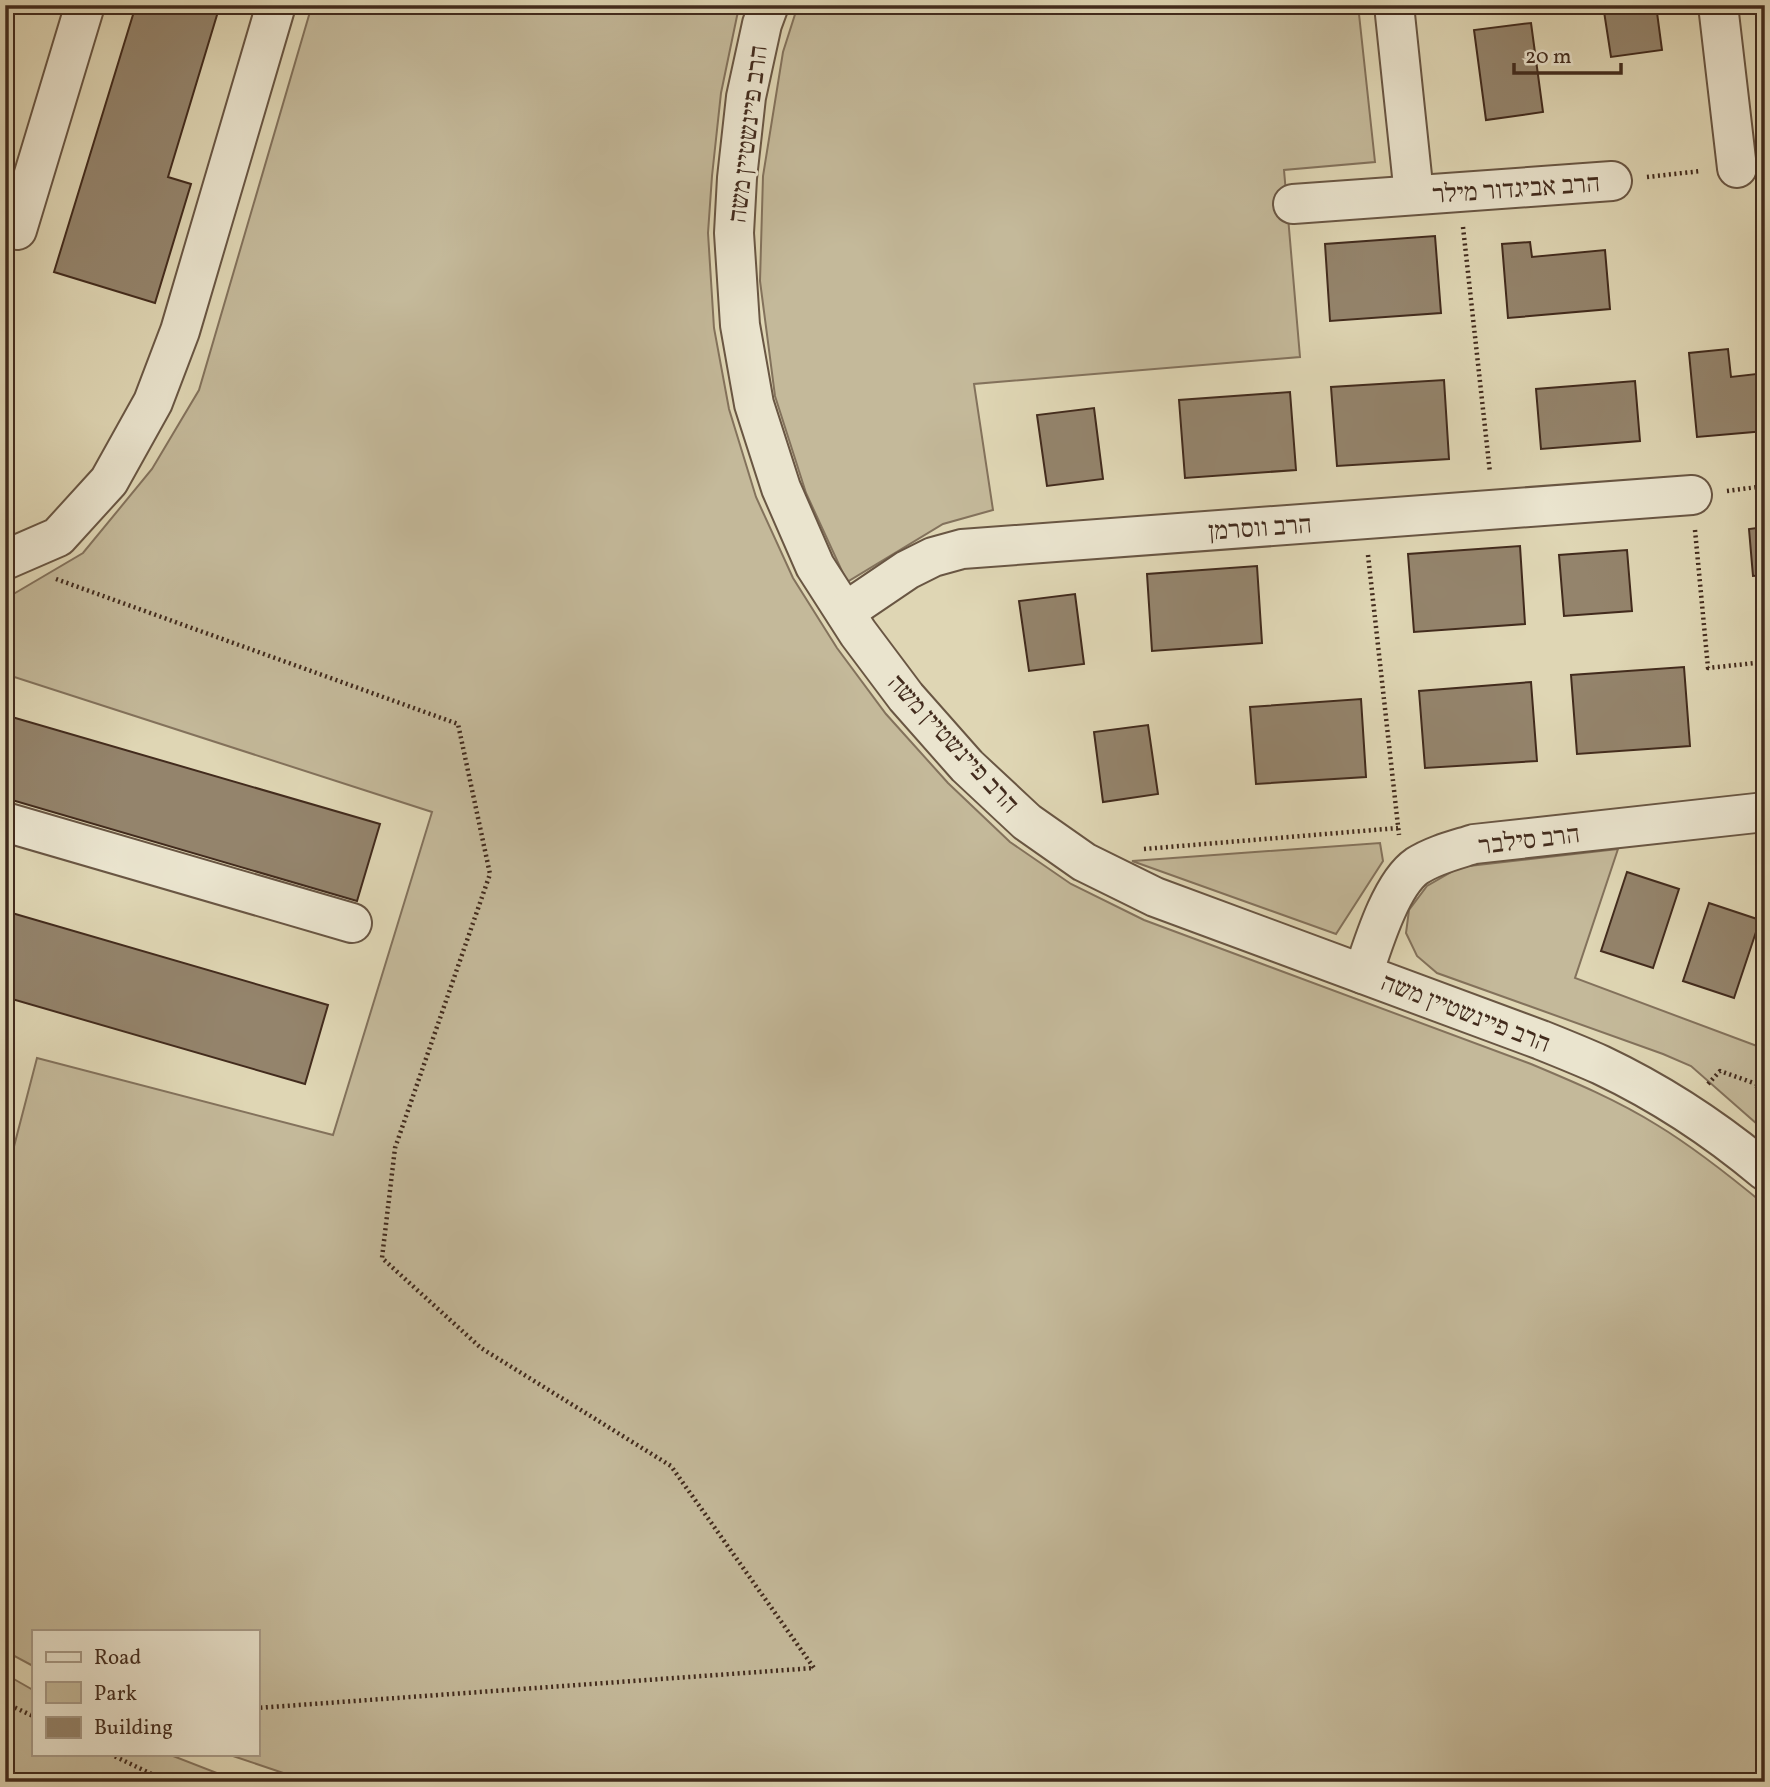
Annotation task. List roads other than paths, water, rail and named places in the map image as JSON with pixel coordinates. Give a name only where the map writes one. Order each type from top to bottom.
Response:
[{"type":"street","points":[[16,230],[85,5]]},
{"type":"street","points":[[5,560],[58,537],[109,481],[153,402],[180,331],[276,5]]},
{"type":"street","name":"הרב פיינשטיין משה","points":[[769,5],[762,24],[746,97],[734,233],[740,325],[754,404],[780,488],[815,566],[858,633],[906,697],[967,765],[1027,822],[1084,862],[1155,897],[1541,1040],[1601,1065],[1684,1111],[1765,1171]]},
{"type":"street","points":[[1394,5],[1414,195]]},
{"type":"street","points":[[1718,5],[1737,167]]},
{"type":"street","name":"הרב אביגדור מילר","points":[[1293,204],[1612,181]]},
{"type":"street","name":"הרב ווסרמן","points":[[845,612],[906,570],[933,557],[962,549],[1692,495]]},
{"type":"street","name":"הרב סילבר","points":[[1363,974],[1381,922],[1396,891],[1415,867],[1435,857],[1474,844],[1765,812]]},
{"type":"street","points":[[5,822],[352,923]]}]
